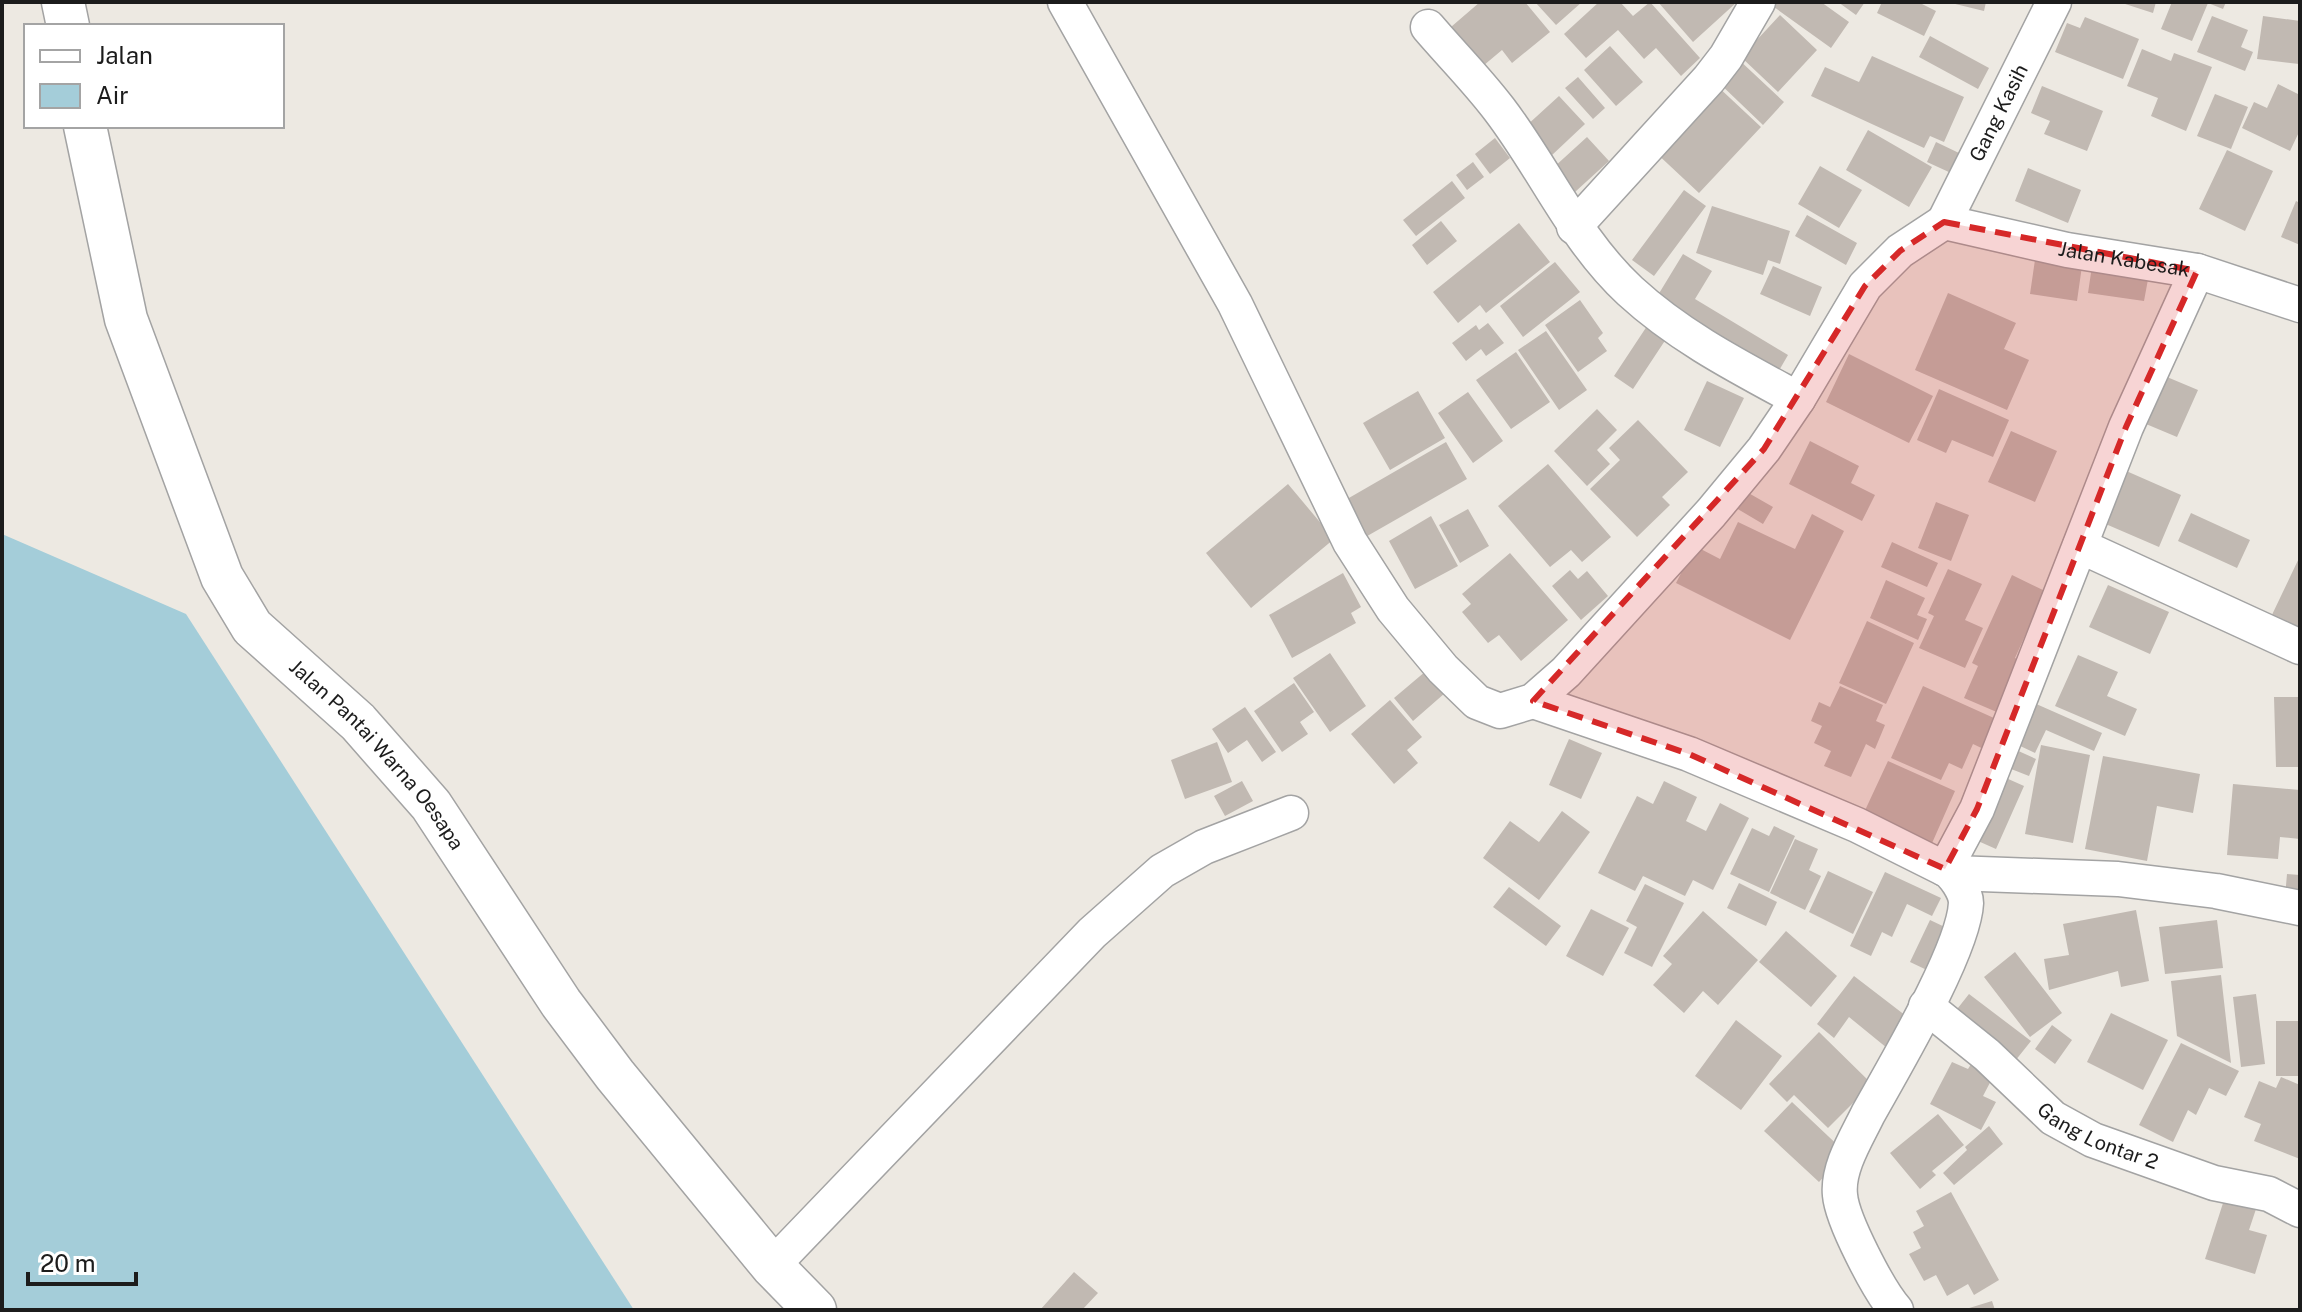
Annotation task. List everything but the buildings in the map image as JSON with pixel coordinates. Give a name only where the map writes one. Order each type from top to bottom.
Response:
[{"type":"street","points":[[63,2],[68,24]]},
{"type":"street","points":[[1065,2],[1235,304],[1350,542],[1393,609],[1477,702],[1500,711],[1533,701],[1566,672],[1711,513],[1764,449],[1798,399],[1865,286],[1900,251],[1944,222]]},
{"type":"street","points":[[1574,227],[1709,79],[1726,57],[1758,2]]},
{"type":"street","name":"Gang Kasih","points":[[1944,222],[2054,2]]},
{"type":"street","points":[[1428,27],[1500,110],[1574,227],[1628,290],[1669,324],[1719,357],[1798,399]]},
{"type":"street","name":"Jalan Pantai Warna Oesapa","points":[[85,128],[126,319],[222,577],[252,627],[358,722],[431,805],[570,1015],[772,1266],[815,1310]]},
{"type":"street","name":"Jalan Kabesak","points":[[1944,222],[2067,250],[2197,271],[2300,305]]},
{"type":"street","points":[[1950,871],[2126,427],[2197,271]]},
{"type":"street","points":[[2080,546],[2300,647]]},
{"type":"street","points":[[1533,701],[1689,754],[1857,825],[1950,871],[2118,879],[2216,891],[2300,908]]},
{"type":"street","points":[[772,1266],[1092,933],[1151,881],[1204,847],[1291,813]]},
{"type":"street","points":[[1896,1310],[1882,1294],[1840,1195],[1847,1159],[1860,1130],[1926,1006],[1963,924],[1966,899],[1950,871]]},
{"type":"street","name":"Gang Lontar 2","points":[[1926,1006],[1987,1055],[2053,1118],[2093,1140],[2214,1183],[2269,1194],[2300,1210]]},
{"type":"highlighted area","points":[[1944,222],[2197,271],[2126,427],[1977,809],[1945,869],[1689,754],[1533,701],[1764,449],[1865,286],[1900,251]]},
{"type":"water","points":[[2,534],[186,614],[634,1310],[2,1310]]}]
